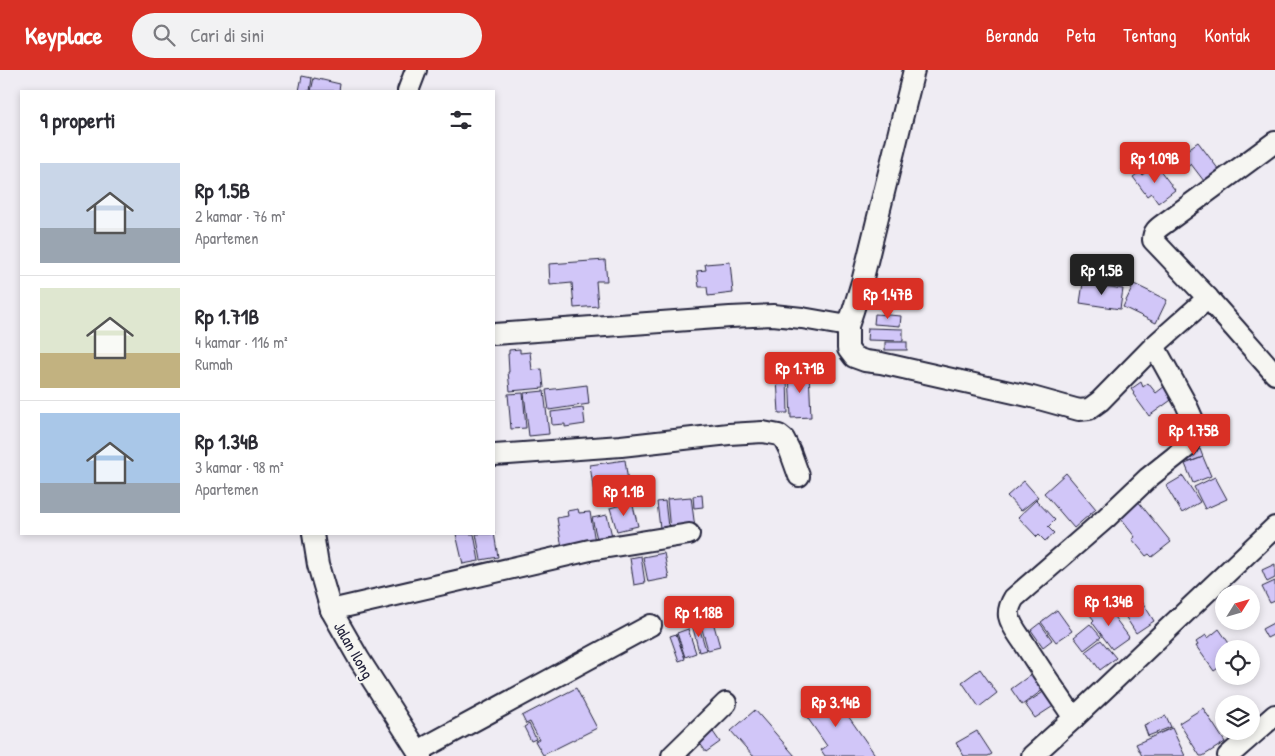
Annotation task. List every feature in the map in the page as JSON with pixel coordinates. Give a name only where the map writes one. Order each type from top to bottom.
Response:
[{"type":"street","points":[[408,90],[416,70]]},
{"type":"street","points":[[914,70],[862,282],[848,326],[848,349],[854,357],[1032,397],[1079,410],[1089,409],[1100,401],[1154,346],[1208,298]]},
{"type":"street","points":[[1275,142],[1165,223],[1153,234],[1153,240],[1208,298],[1275,374]]},
{"type":"street","points":[[495,334],[730,316],[773,315],[848,326]]},
{"type":"street","points":[[1074,718],[1013,626],[1009,616],[1010,603],[1105,519],[1148,478],[1187,447],[1194,433],[1194,422],[1154,346]]},
{"type":"street","points":[[495,454],[621,446],[763,432],[779,435],[784,439],[799,476]]},
{"type":"street","points":[[1032,756],[1275,527]]},
{"type":"street","points":[[331,610],[590,550],[689,534]]},
{"type":"street","name":"Jalan Ilong","points":[[313,535],[318,565],[331,610],[358,659],[419,754]]},
{"type":"street","points":[[419,754],[652,625]]},
{"type":"street","points":[[672,756],[726,703]]},
{"type":"street","points":[[1228,756],[1275,715]]},
{"type":"building","points":[[302,76],[312,78],[310,90],[299,90]]},
{"type":"building","points":[[314,78],[340,84],[339,90],[311,90]]},
{"type":"building","points":[[1198,142],[1222,174],[1207,185],[1191,164],[1185,169],[1177,157]]},
{"type":"building","points":[[1156,165],[1175,190],[1158,203],[1151,193],[1147,196],[1133,177],[1140,172],[1142,175]]},
{"type":"building","points":[[605,260],[607,281],[596,281],[598,306],[574,308],[572,283],[550,285],[549,264]]},
{"type":"building","points":[[730,262],[733,293],[708,296],[707,287],[699,287],[697,271],[706,270],[705,264]]},
{"type":"building","points":[[1083,283],[1123,289],[1120,309],[1080,303]]},
{"type":"building","points":[[1134,284],[1167,300],[1156,323],[1123,307]]},
{"type":"building","points":[[875,314],[901,316],[900,326],[874,324]]},
{"type":"building","points":[[868,328],[903,329],[903,341],[867,340]]},
{"type":"building","points":[[885,342],[907,342],[907,350],[885,350]]},
{"type":"building","points":[[520,349],[520,353],[530,352],[532,370],[542,369],[544,388],[510,391],[508,354],[509,350]]},
{"type":"building","points":[[809,371],[811,417],[791,418],[789,372]]},
{"type":"building","points":[[787,378],[788,413],[779,413],[777,379]]},
{"type":"building","points":[[1141,382],[1143,387],[1148,383],[1156,393],[1165,386],[1174,398],[1149,416],[1131,389]]},
{"type":"building","points":[[587,385],[589,404],[549,410],[546,390]]},
{"type":"building","points":[[544,391],[549,434],[529,436],[524,393]]},
{"type":"building","points":[[523,393],[526,428],[511,429],[508,394]]},
{"type":"building","points":[[583,408],[585,424],[565,427],[565,424],[552,425],[551,412]]},
{"type":"building","points":[[1200,449],[1203,457],[1189,462],[1186,454]]},
{"type":"building","points":[[1203,457],[1211,476],[1193,483],[1185,464]]},
{"type":"building","points":[[625,460],[630,496],[595,501],[590,465]]},
{"type":"building","points":[[1066,473],[1096,509],[1074,528],[1044,493]]},
{"type":"building","points":[[1183,476],[1200,502],[1182,513],[1166,486]]},
{"type":"building","points":[[1215,477],[1227,499],[1205,509],[1194,487]]},
{"type":"building","points":[[1024,481],[1038,497],[1021,511],[1007,496]]},
{"type":"building","points":[[702,495],[703,507],[694,508],[693,496]]},
{"type":"building","points":[[691,497],[695,528],[670,531],[667,499]]},
{"type":"building","points":[[1036,500],[1055,520],[1048,527],[1054,533],[1045,541],[1039,535],[1037,537],[1018,517]]},
{"type":"building","points":[[1137,500],[1171,542],[1152,557],[1149,554],[1146,556],[1132,539],[1135,537],[1118,515]]},
{"type":"building","points":[[665,501],[668,527],[660,528],[657,502]]},
{"type":"building","points":[[632,502],[638,526],[617,531],[610,508]]},
{"type":"building","points":[[578,509],[579,513],[590,512],[595,542],[562,548],[557,518],[568,516],[567,511]]},
{"type":"building","points":[[607,515],[612,536],[597,539],[592,518]]},
{"type":"building","points":[[456,535],[474,535],[479,561],[463,564]]},
{"type":"building","points":[[476,535],[494,535],[498,557],[481,560]]},
{"type":"building","points":[[664,553],[669,578],[648,582],[643,557]]},
{"type":"building","points":[[641,556],[645,583],[634,585],[630,558]]},
{"type":"building","points":[[1275,564],[1275,578],[1267,582],[1262,570]]},
{"type":"building","points":[[1275,581],[1275,601],[1270,603],[1262,587]]},
{"type":"building","points":[[1135,590],[1154,621],[1136,633],[1116,602]]},
{"type":"building","points":[[1101,606],[1106,612],[1109,610],[1129,637],[1112,649],[1092,622],[1094,620],[1090,615]]},
{"type":"building","points":[[1057,610],[1072,631],[1056,642],[1041,622]]},
{"type":"building","points":[[712,618],[720,647],[708,650],[700,622]]},
{"type":"building","points":[[1275,622],[1275,634],[1267,638],[1262,629]]},
{"type":"building","points":[[698,623],[706,650],[699,652],[692,624]]},
{"type":"building","points":[[1040,623],[1052,640],[1043,647],[1031,630]]},
{"type":"building","points":[[1090,624],[1101,637],[1084,650],[1074,637]]},
{"type":"building","points":[[688,629],[696,653],[685,657],[677,633]]},
{"type":"building","points":[[1220,630],[1227,640],[1215,640],[1214,671],[1196,646],[1198,645],[1196,642],[1206,635],[1208,638]]},
{"type":"building","points":[[676,634],[685,659],[679,661],[670,636]]},
{"type":"building","points":[[1101,640],[1116,658],[1100,670],[1086,651]]},
{"type":"building","points":[[980,669],[997,693],[979,707],[962,682]]},
{"type":"building","points":[[1036,671],[1047,687],[1022,705],[1011,689]]},
{"type":"building","points":[[576,688],[597,728],[543,755],[535,741],[539,739],[530,722],[526,724],[522,716]]},
{"type":"building","points":[[1048,689],[1058,703],[1035,718],[1025,704]]},
{"type":"building","points":[[830,690],[876,756],[825,756],[821,750],[827,746],[802,710]]},
{"type":"building","points":[[1203,708],[1215,727],[1215,740],[1224,740],[1225,742],[1200,756],[1179,723]]},
{"type":"building","points":[[755,710],[795,756],[753,756],[731,731]]},
{"type":"building","points":[[1166,716],[1171,727],[1148,736],[1144,725]]},
{"type":"building","points":[[529,724],[536,739],[531,741],[524,727]]},
{"type":"building","points":[[709,726],[720,742],[706,752],[695,736]]},
{"type":"building","points":[[1172,728],[1185,756],[1142,756],[1136,744]]},
{"type":"building","points":[[977,731],[992,754],[988,756],[964,756],[956,743]]}]
